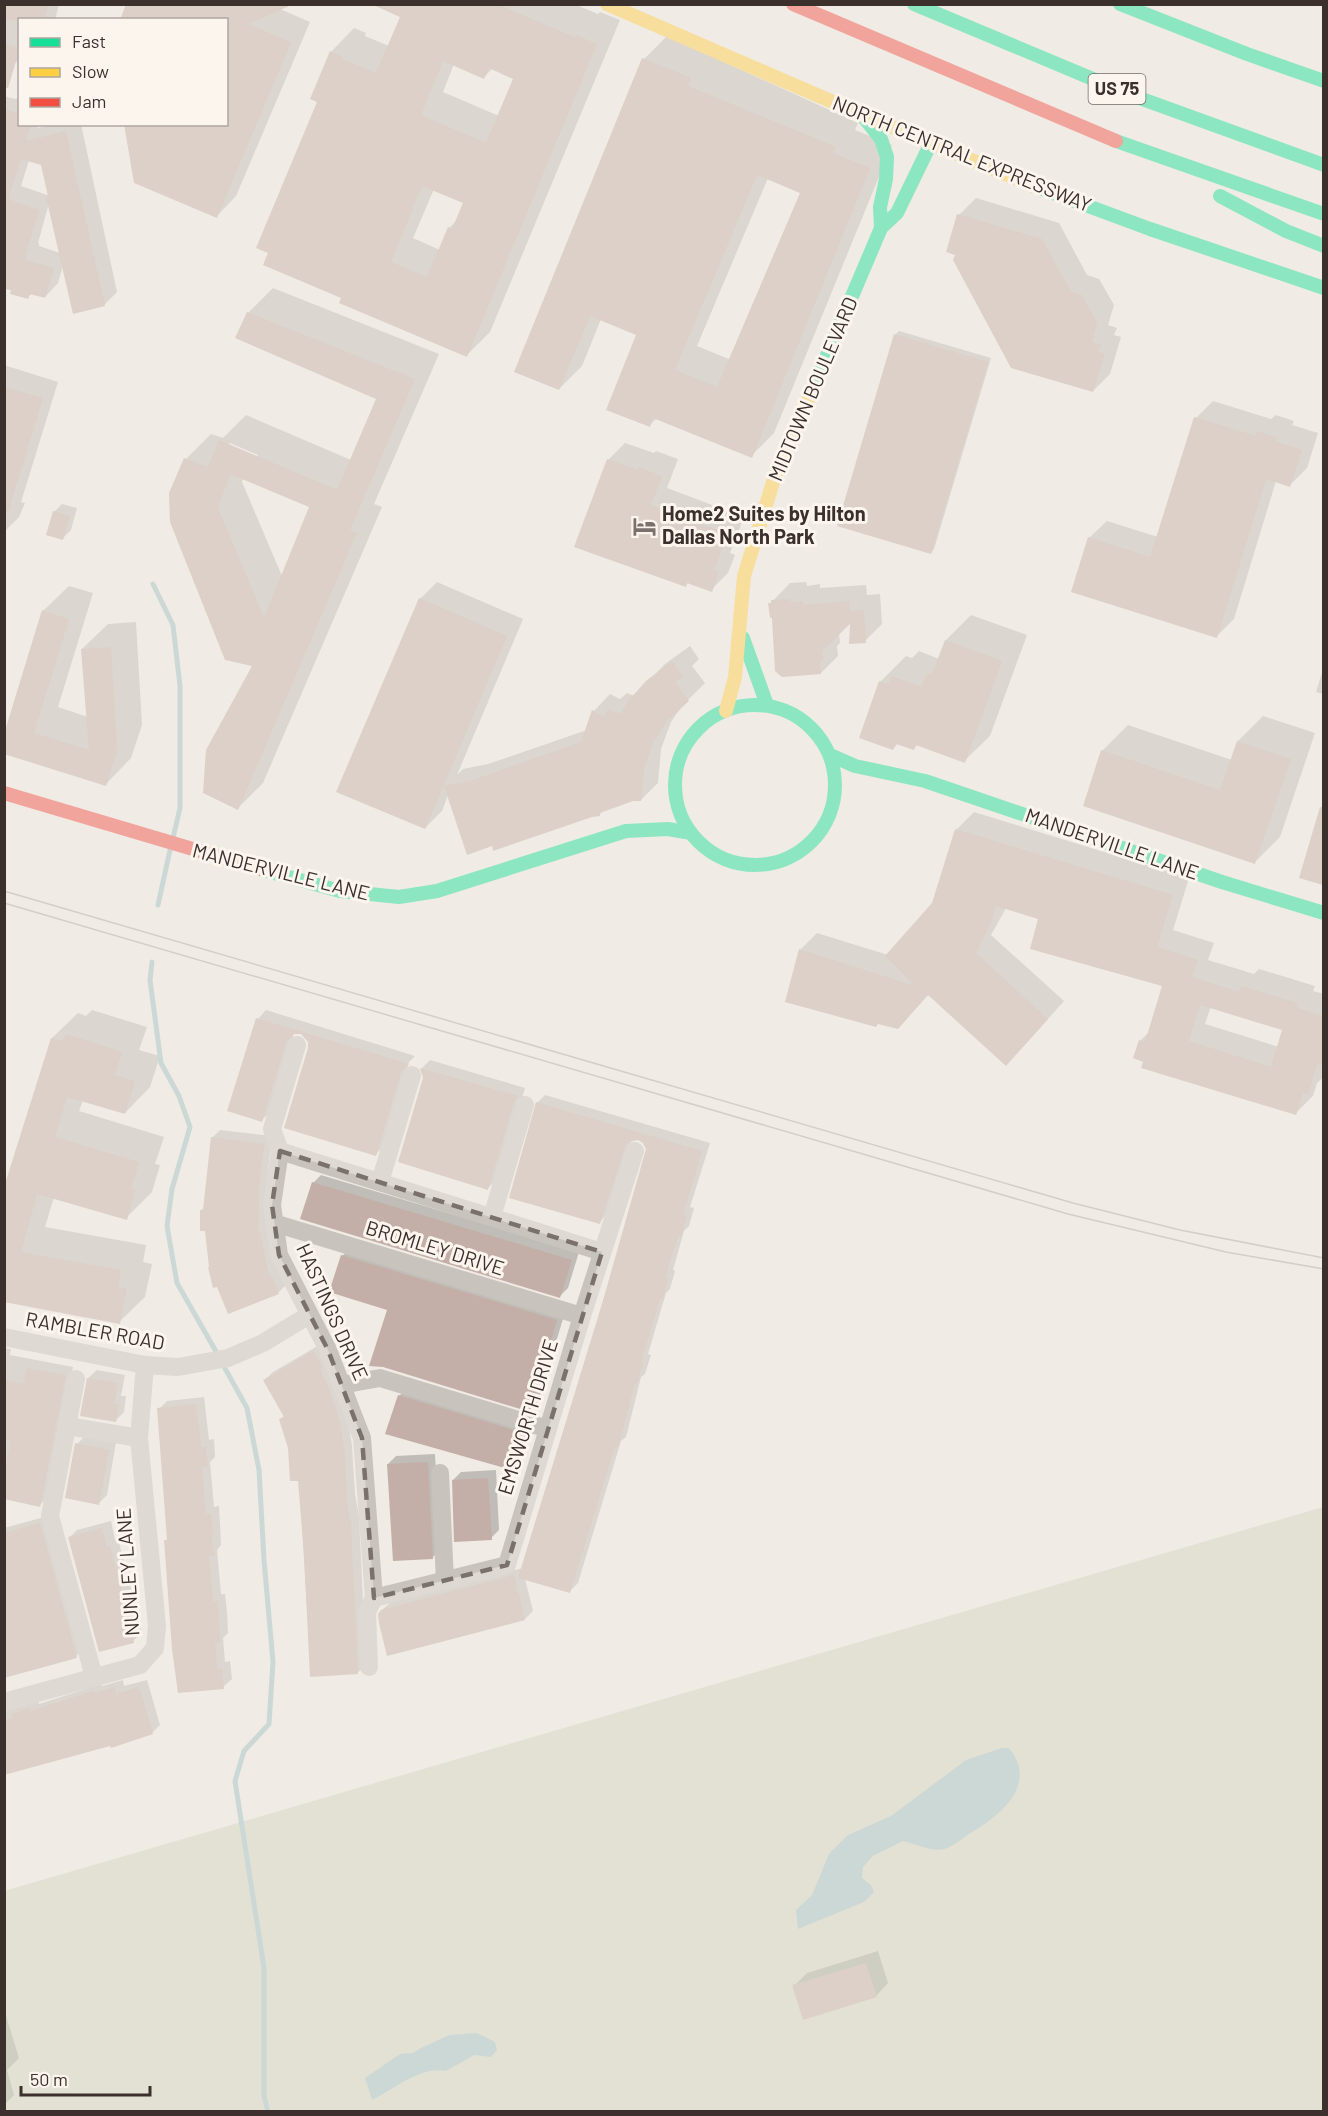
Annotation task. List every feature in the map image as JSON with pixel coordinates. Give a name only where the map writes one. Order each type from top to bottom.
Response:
[{"type":"main road","name":"NORTH CENTRAL EXPRESSWAY","points":[[608,4],[931,143],[1092,208],[1323,288]]},
{"type":"main road","name":"US 75","points":[[793,4],[1111,139],[1323,214]]},
{"type":"main road","name":"US 75","points":[[914,4],[1131,94],[1323,165]]},
{"type":"main road","points":[[1120,4],[1323,81]]},
{"type":"main road","name":"MIDTOWN BOULEVARD","points":[[860,112],[881,139],[887,157],[886,179],[880,207],[881,228]]},
{"type":"main road","points":[[1111,139],[1286,231],[1323,246]]},
{"type":"main road","name":"MIDTOWN BOULEVARD","points":[[726,711],[735,677],[744,576],[774,479],[881,228],[897,213],[931,143]]},
{"type":"main road","name":"MIDTOWN BOULEVARD","points":[[739,623],[749,659],[767,705]]},
{"type":"main road","points":[[767,705],[788,711],[807,723],[822,739],[830,755],[839,798],[823,829],[807,848],[785,860],[761,866],[736,864],[713,854],[691,833],[676,806],[674,790],[677,768],[686,746],[701,726],[726,711],[767,705]]},
{"type":"main road","name":"MANDERVILLE LANE","points":[[830,755],[855,766],[925,781],[1222,882],[1323,913]]},
{"type":"main road","name":"MANDERVILLE LANE","points":[[863,784],[901,776]]},
{"type":"main road","name":"MANDERVILLE LANE","points":[[627,831],[656,809],[674,790]]},
{"type":"main road","name":"MANDERVILLE LANE","points":[[4,793],[340,891],[399,897],[420,895],[448,888],[627,831],[668,829],[691,833]]},
{"type":"street","name":"HASTINGS DRIVE","points":[[297,1045],[272,1129],[280,1151],[272,1204],[274,1223],[279,1255],[328,1350],[362,1438],[374,1598],[367,1612],[369,1667]]},
{"type":"street","points":[[380,1182],[412,1075]]},
{"type":"street","points":[[492,1217],[525,1105]]},
{"type":"street","name":"EMSWORTH DRIVE","points":[[374,1598],[507,1565],[635,1150]]},
{"type":"street","points":[[280,1151],[602,1252]]},
{"type":"street","name":"BROMLEY DRIVE","points":[[274,1223],[582,1316]]},
{"type":"street","name":"RAMBLER ROAD","points":[[4,1337],[145,1365],[178,1367],[228,1358],[244,1352],[309,1315]]},
{"type":"street","name":"NUNLEY LANE","points":[[4,1702],[140,1665],[155,1648],[157,1626],[139,1438],[145,1365]]},
{"type":"street","points":[[341,1385],[380,1378],[548,1429]]},
{"type":"street","points":[[76,1379],[50,1516],[94,1677]]},
{"type":"street","points":[[67,1426],[139,1438]]},
{"type":"street","points":[[440,1473],[445,1581]]},
{"type":"highlighted area","points":[[280,1151],[602,1252],[507,1565],[374,1598],[362,1438],[328,1350],[279,1255],[272,1205]]},
{"type":"green space","points":[[1323,1507],[1323,2111],[5,2111],[4,1891]]},
{"type":"water","points":[[1002,1748],[1009,1748],[1017,1762],[1020,1775],[1018,1787],[1012,1798],[993,1818],[957,1843],[944,1849],[929,1849],[903,1841],[873,1856],[863,1867],[862,1878],[871,1885],[874,1892],[864,1902],[798,1929],[796,1910],[812,1895],[829,1854],[848,1835],[891,1816],[966,1760]]},
{"type":"water","points":[[477,2033],[495,2042],[497,2050],[491,2057],[474,2055],[446,2071],[436,2070],[417,2075],[372,2100],[365,2078],[400,2054],[413,2053],[449,2035]]},
{"type":"building","points":[[4,4],[49,4],[45,18],[4,20]]},
{"type":"building","points":[[126,4],[294,4],[248,24],[291,42],[217,218],[134,183],[124,126],[228,126],[228,18],[121,18]]},
{"type":"building","points":[[371,4],[496,4],[597,44],[467,357],[339,303],[341,298],[263,265],[268,253],[256,248],[317,102],[310,99],[330,51],[343,57],[342,59],[376,73],[400,17]],"holes":[[[443,61],[484,79],[489,68],[513,79],[486,143],[421,115]],[[422,186],[463,203],[452,229],[448,227],[427,277],[391,262]]]},
{"type":"building","points":[[4,44],[18,48],[18,55],[8,88],[4,87]]},
{"type":"building","points":[[642,58],[691,78],[688,86],[836,147],[833,153],[870,168],[752,458],[653,418],[650,427],[606,410],[636,335],[590,316],[559,390],[514,372]],"holes":[[[757,175],[800,193],[717,387],[675,370]]]},
{"type":"building","points":[[4,109],[18,113],[18,126],[30,126],[26,141],[66,131],[105,306],[73,314],[46,197],[48,196],[41,165],[21,159],[8,199],[39,210],[25,256],[26,260],[54,268],[45,298],[30,294],[28,299],[10,294],[11,290],[4,289]]},
{"type":"building","points":[[957,214],[1042,239],[1071,292],[1082,295],[1097,323],[1092,342],[1101,345],[1098,352],[1105,354],[1093,392],[1011,368],[953,260],[955,255],[946,252]]},
{"type":"building","points":[[247,312],[415,379],[350,530],[357,533],[238,810],[203,793],[206,750],[252,666],[225,660],[170,522],[169,493],[184,458],[208,467],[219,440],[337,490],[376,399],[235,338]],"holes":[[[230,474],[309,507],[264,618],[218,508]]]},
{"type":"building","points":[[894,334],[988,362],[931,554],[837,526]]},
{"type":"building","points":[[4,387],[43,398],[8,512],[4,512]]},
{"type":"building","points":[[1194,417],[1256,436],[1257,431],[1278,438],[1276,442],[1302,450],[1290,487],[1266,479],[1217,638],[1071,592],[1088,537],[1150,557]]},
{"type":"building","name":"Home2 Suites by Hilton Dallas North Park","points":[[607,459],[662,476],[651,505],[728,534],[714,570],[719,572],[712,592],[687,583],[686,587],[574,547]]},
{"type":"building","points":[[53,511],[70,516],[63,540],[46,535]]},
{"type":"building","points":[[419,598],[507,636],[425,829],[336,792]]},
{"type":"building","points":[[790,599],[790,602],[803,601],[803,605],[849,601],[850,611],[864,610],[866,643],[849,644],[850,624],[822,651],[821,674],[782,677],[775,671],[772,618],[770,618],[768,603],[771,603],[771,600]]},
{"type":"building","points":[[42,610],[69,619],[34,733],[89,750],[81,649],[111,647],[117,751],[106,786],[4,754],[4,734]]},
{"type":"building","points":[[945,640],[1002,661],[965,763],[916,745],[914,750],[896,744],[893,750],[859,738],[879,681],[889,684],[892,676],[922,687],[927,673],[932,674]]},
{"type":"building","points":[[672,661],[683,677],[675,682],[689,701],[667,721],[654,741],[644,768],[641,801],[633,801],[600,813],[600,816],[493,851],[492,846],[467,855],[444,786],[470,781],[581,742],[592,710],[604,717],[608,709],[620,714],[646,681]]},
{"type":"building","points":[[1237,741],[1291,759],[1255,864],[1083,806],[1101,750],[1220,790]]},
{"type":"building","points":[[1320,807],[1323,808],[1323,885],[1299,878]]},
{"type":"building","points":[[955,829],[1173,895],[1157,947],[1198,960],[1192,977],[1239,992],[1241,986],[1298,1003],[1297,1008],[1323,1016],[1323,1066],[1317,1064],[1308,1095],[1303,1093],[1296,1115],[1141,1068],[1143,1062],[1133,1058],[1139,1040],[1145,1042],[1162,986],[1030,949],[1038,919],[996,906],[990,925],[976,953],[1048,1019],[1006,1066],[928,995],[898,1029],[878,1024],[876,1027],[785,1002],[799,949],[915,986],[885,956],[932,903]],"holes":[[[1200,1005],[1282,1030],[1271,1067],[1189,1041]]]},
{"type":"building","points":[[256,1018],[409,1064],[401,1072],[376,1156],[284,1128],[308,1048],[308,1042],[301,1034],[294,1034],[286,1042],[262,1122],[227,1111]]},
{"type":"building","points":[[66,1034],[122,1052],[115,1075],[135,1081],[125,1114],[67,1097],[55,1137],[139,1162],[131,1189],[135,1190],[127,1220],[37,1194],[21,1252],[121,1270],[118,1287],[127,1289],[120,1324],[4,1302],[4,1187],[51,1038],[63,1041]]},
{"type":"building","points":[[420,1068],[518,1096],[514,1102],[488,1190],[398,1162],[423,1078]]},
{"type":"building","points":[[536,1102],[702,1151],[683,1215],[687,1216],[665,1278],[668,1279],[641,1362],[643,1363],[637,1384],[635,1383],[618,1447],[615,1446],[570,1593],[518,1578],[602,1304],[646,1149],[638,1140],[628,1142],[600,1224],[509,1198]]},
{"type":"building","points":[[211,1137],[264,1144],[259,1188],[258,1232],[260,1232],[269,1275],[279,1294],[228,1314],[217,1287],[213,1288],[208,1267],[205,1231],[200,1231],[200,1210],[203,1210]]},
{"type":"building","points":[[312,1182],[572,1260],[560,1298],[300,1219]]},
{"type":"building","points":[[341,1255],[557,1320],[530,1412],[383,1367],[369,1366],[387,1310],[329,1292]]},
{"type":"building","points":[[313,1351],[323,1368],[320,1369],[340,1422],[345,1455],[347,1503],[351,1525],[358,1674],[310,1677],[298,1481],[290,1481],[288,1448],[279,1419],[284,1417],[263,1380]]},
{"type":"building","points":[[27,1368],[66,1375],[40,1507],[4,1499],[4,1475],[11,1441],[4,1440],[4,1380],[24,1384]]},
{"type":"building","points":[[87,1378],[118,1383],[114,1404],[119,1404],[116,1422],[80,1416]]},
{"type":"building","points":[[398,1395],[523,1433],[512,1470],[385,1434]]},
{"type":"building","points":[[196,1404],[201,1447],[206,1447],[208,1466],[202,1467],[206,1514],[211,1514],[213,1534],[211,1534],[214,1555],[209,1556],[213,1602],[218,1601],[220,1643],[215,1643],[217,1669],[222,1669],[224,1689],[178,1693],[172,1649],[157,1408]]},
{"type":"building","points":[[75,1443],[109,1450],[99,1505],[65,1498]]},
{"type":"building","points":[[428,1462],[433,1559],[393,1561],[387,1464]]},
{"type":"building","points":[[488,1478],[492,1540],[454,1542],[452,1480]]},
{"type":"building","points":[[40,1523],[77,1658],[4,1678],[4,1533]]},
{"type":"building","points":[[102,1528],[107,1547],[110,1546],[125,1604],[128,1603],[132,1621],[129,1622],[134,1643],[99,1652],[68,1537]]},
{"type":"building","points":[[514,1575],[525,1620],[387,1656],[379,1623],[378,1614],[381,1610]]},
{"type":"building","points":[[115,1687],[116,1694],[139,1687],[153,1734],[111,1748],[110,1746],[4,1775],[4,1720],[12,1718],[11,1714],[30,1708],[31,1711],[93,1691],[94,1693]]},
{"type":"building","points":[[866,1963],[877,1997],[803,2020],[792,1985]]},
{"type":"waterway","points":[[153,584],[173,625],[180,686],[180,808],[173,838]]},
{"type":"waterway","points":[[158,905],[170,850]]},
{"type":"waterway","points":[[152,962],[150,980],[161,1063],[179,1096],[190,1127],[172,1189],[167,1226],[177,1283],[218,1355]]},
{"type":"waterway","points":[[222,1363],[247,1408],[259,1470],[273,1662],[269,1724],[244,1751],[235,1781],[264,1968],[264,2096],[268,2112]]},
{"type":"tram line","points":[[4,891],[1073,1203],[1180,1230],[1324,1258]]},
{"type":"tram line","points":[[4,903],[1068,1214],[1226,1252],[1324,1269]]},
{"type":"traffic: fast","points":[[914,4],[1131,95],[1324,165]]},
{"type":"traffic: fast","points":[[1120,4],[1247,54],[1324,81]]},
{"type":"traffic: fast","points":[[861,114],[881,139],[887,157],[886,179],[880,207],[881,228]]},
{"type":"traffic: fast","points":[[1116,141],[1324,214]]},
{"type":"traffic: fast","points":[[811,393],[881,228],[897,213],[931,143]]},
{"type":"traffic: fast","points":[[1034,186],[1150,229],[1324,288]]},
{"type":"traffic: fast","points":[[1220,196],[1286,231],[1324,246]]},
{"type":"traffic: fast","points":[[743,638],[767,705]]},
{"type":"traffic: fast","points":[[755,705],[771,706],[786,711],[800,718],[812,728],[822,740],[829,754],[834,769],[835,785],[834,801],[829,816],[822,830],[812,842],[800,852],[786,859],[771,864],[755,865],[739,864],[724,859],[710,852],[698,842],[688,830],[681,816],[676,801],[675,785],[676,769],[681,754],[688,740],[698,728],[710,718],[724,711],[739,706],[755,705]]},
{"type":"traffic: fast","points":[[830,755],[855,766],[925,781],[1222,882],[1324,913]]},
{"type":"traffic: fast","points":[[260,869],[340,891],[399,897],[437,891],[626,831],[668,829],[691,833]]},
{"type":"traffic: slow","points":[[607,4],[1034,186]]},
{"type":"traffic: slow","points":[[726,711],[735,677],[744,576],[774,479],[811,393]]},
{"type":"traffic: jam","points":[[793,4],[1116,141]]},
{"type":"traffic: jam","points":[[4,793],[260,869]]},
{"type":"place","name":"Home2 Suites by Hilton Dallas North Park","points":[[644,526]]}]
